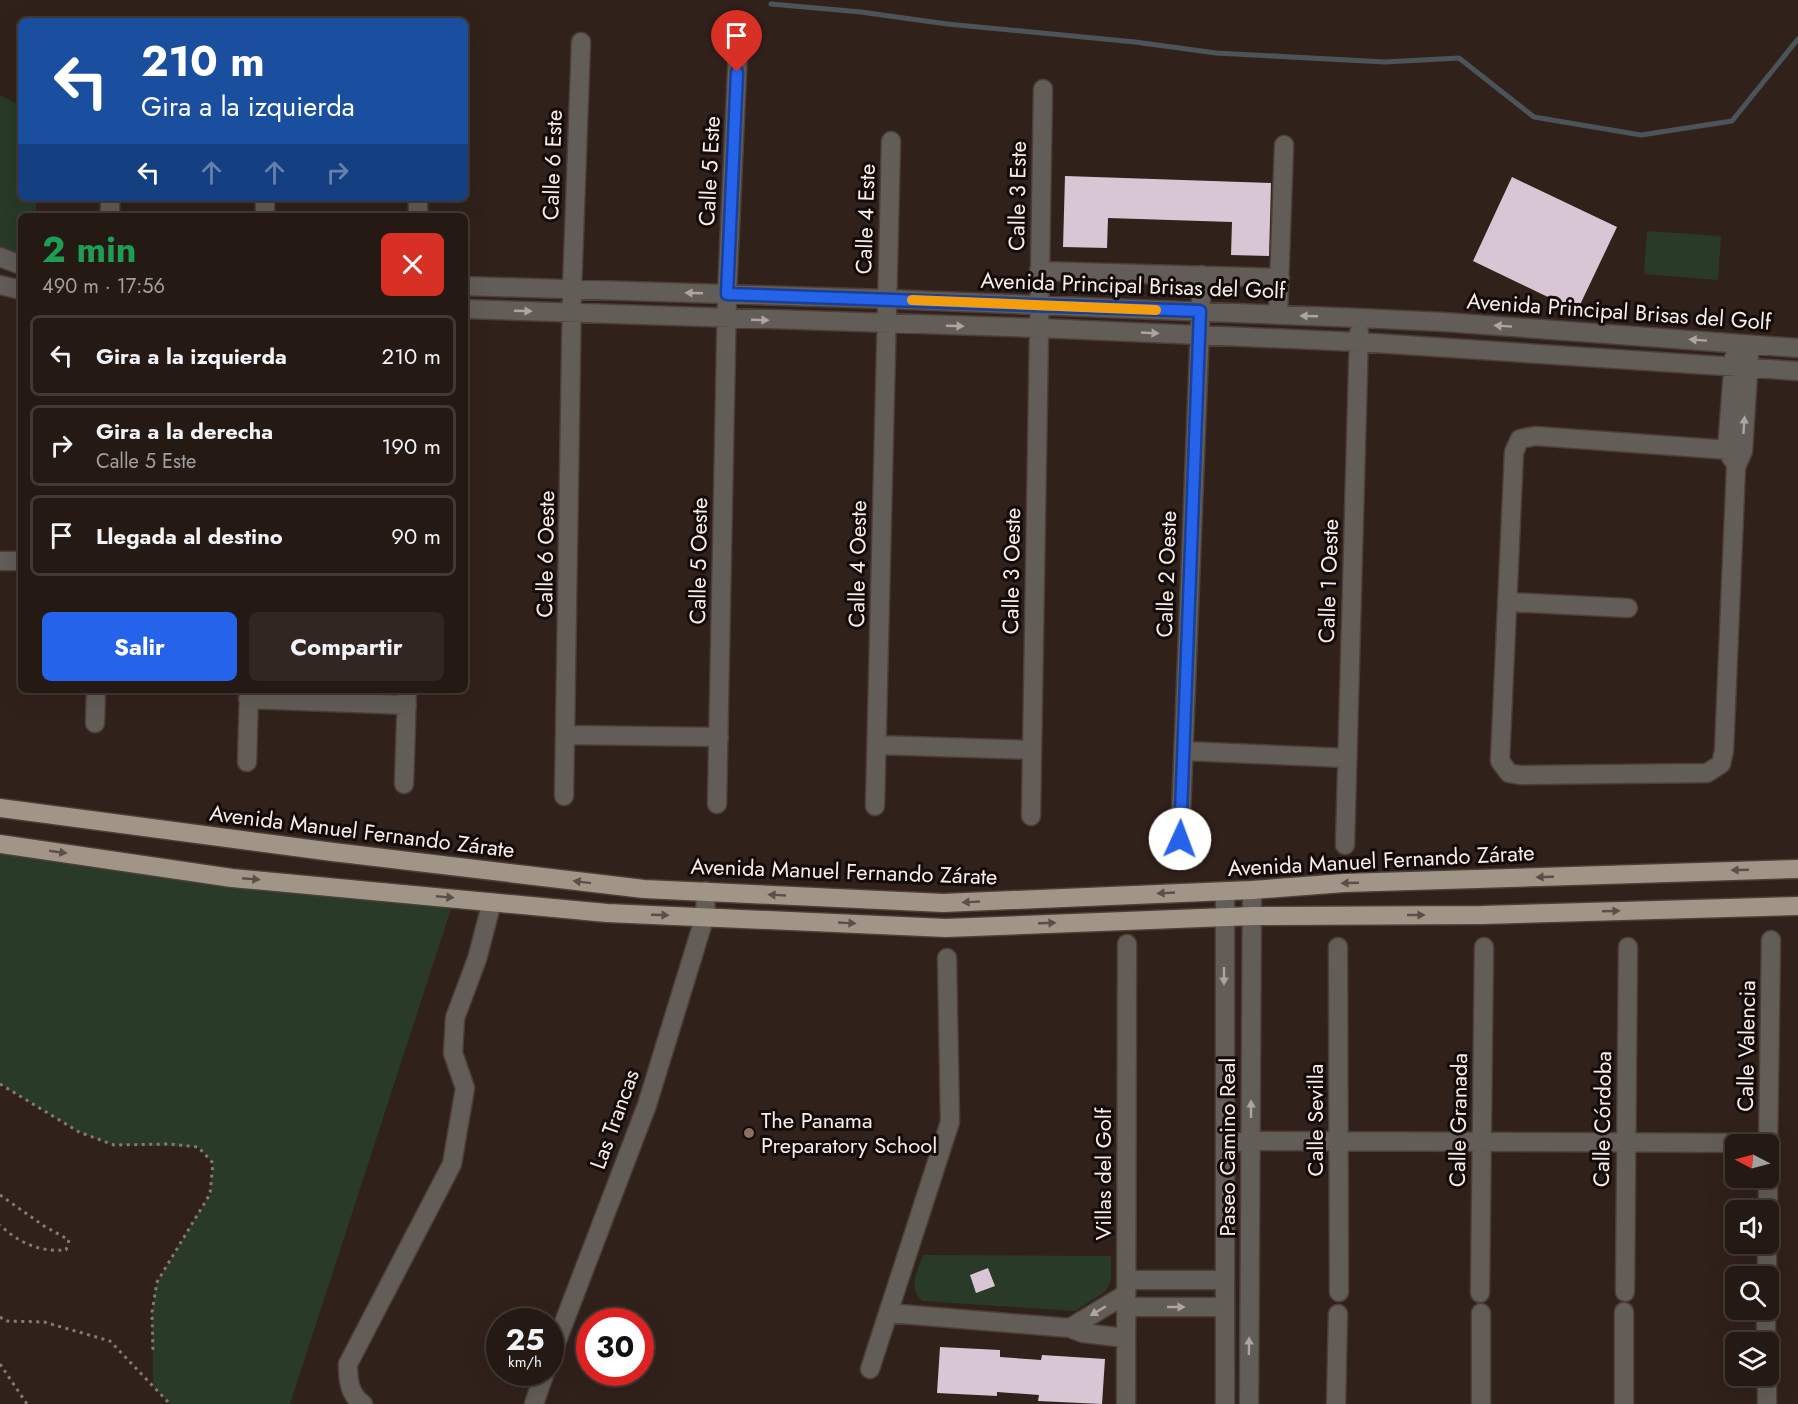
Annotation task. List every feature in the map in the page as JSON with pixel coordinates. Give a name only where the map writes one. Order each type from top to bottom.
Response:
[{"type":"main road","name":"Avenida Manuel Fernando Zárate","points":[[0,808],[321,851],[644,889],[943,903],[1344,884],[1798,868]]},
{"type":"main road","points":[[0,844],[232,878],[607,913],[946,928],[1253,916],[1482,915],[1798,906]]},
{"type":"street","name":"Calle 6 Este","points":[[572,313],[581,42]]},
{"type":"street","name":"Calle 5 Este","points":[[727,319],[738,50]]},
{"type":"street","name":"Calle 3 Este","points":[[1039,328],[1043,89]]},
{"type":"street","name":"Calle 4 Este","points":[[887,324],[891,141]]},
{"type":"street","points":[[1278,315],[1284,145]]},
{"type":"street","points":[[0,257],[18,264]]},
{"type":"street","points":[[1039,271],[1280,278]]},
{"type":"street","name":"Calle 2 Oeste","points":[[1180,839],[1202,275]]},
{"type":"street","points":[[0,285],[18,289]]},
{"type":"street","name":"Avenida Principal Brisas del Golf","points":[[468,286],[886,299],[1360,318],[1798,348]]},
{"type":"street","name":"Avenida Principal Brisas del Golf","points":[[468,309],[1039,328],[1359,342],[1798,371]]},
{"type":"street","name":"Calle 6 Oeste","points":[[564,796],[572,313]]},
{"type":"street","name":"Calle 1 Oeste","points":[[1345,845],[1360,318]]},
{"type":"street","name":"Calle 5 Oeste","points":[[717,804],[727,319]]},
{"type":"street","name":"Calle 4 Oeste","points":[[875,806],[887,324]]},
{"type":"street","name":"Calle 3 Oeste","points":[[1031,816],[1039,328]]},
{"type":"street","points":[[1735,456],[1534,436],[1520,438],[1514,452],[1500,761],[1509,773],[1520,775],[1707,772],[1721,764],[1724,751],[1735,456],[1742,343]]},
{"type":"street","points":[[0,561],[18,561]]},
{"type":"street","points":[[1507,602],[1628,608]]},
{"type":"street","points":[[95,723],[96,693]]},
{"type":"street","points":[[247,762],[249,695],[407,697],[404,784]]},
{"type":"street","points":[[566,735],[719,737]]},
{"type":"street","points":[[877,745],[1031,750]]},
{"type":"street","points":[[1184,751],[1347,758]]},
{"type":"street","name":"Paseo Camino Real","points":[[1249,1404],[1252,890]]},
{"type":"street","name":"Las Trancas","points":[[564,1322],[646,1105],[705,916],[706,891]]},
{"type":"street","name":"Paseo Camino Real","points":[[1225,891],[1225,1404]]},
{"type":"street","points":[[363,1404],[358,1401],[348,1383],[348,1364],[452,1164],[465,1089],[453,1053],[455,1018],[477,959],[492,902]]},
{"type":"street","name":"Calle Valencia","points":[[1769,1134],[1771,940]]},
{"type":"street","name":"Villas del Golf","points":[[1126,1404],[1127,944]]},
{"type":"street","name":"Calle Granada","points":[[1480,1293],[1484,946]]},
{"type":"street","name":"Calle Sevilla","points":[[1338,947],[1339,1292]]},
{"type":"street","name":"Calle Córdoba","points":[[1625,1292],[1628,947]]},
{"type":"street","points":[[870,1369],[950,1122],[947,958]]},
{"type":"street","points":[[1225,1143],[1251,1141],[1626,1143],[1725,1146]]},
{"type":"street","points":[[1070,1328],[1126,1293],[1225,1280]]},
{"type":"street","points":[[1126,1293],[1225,1307]]},
{"type":"street","points":[[1624,1312],[1624,1404]]},
{"type":"street","points":[[888,1313],[1070,1328],[1083,1333],[1126,1338]]},
{"type":"street","points":[[1481,1313],[1481,1404]]},
{"type":"street","points":[[1336,1404],[1338,1314]]},
{"type":"street","points":[[534,1404],[540,1386]]},
{"type":"street","points":[[1767,1386],[1767,1404]]},
{"type":"path","points":[[0,1084],[79,1132],[114,1145],[169,1144],[198,1147],[213,1162],[210,1194],[158,1282],[152,1312],[153,1353]]},
{"type":"path","points":[[0,1195],[44,1226],[69,1240],[66,1250],[52,1251],[16,1240],[0,1225]]},
{"type":"path","points":[[0,1317],[6,1321],[44,1322],[110,1341],[170,1404]]},
{"type":"path","points":[[0,1364],[27,1404]]},
{"type":"green space","points":[[0,95],[18,104],[18,201],[36,201],[36,213],[18,213],[18,263],[0,257]]},
{"type":"green space","points":[[1647,231],[1721,236],[1718,280],[1644,274]]},
{"type":"green space","points":[[0,844],[451,909],[290,1404],[170,1404],[153,1386],[152,1312],[157,1282],[210,1194],[213,1162],[198,1147],[114,1145],[79,1132],[0,1084]]},
{"type":"green space","points":[[923,1255],[1111,1256],[1111,1280],[1106,1291],[1075,1311],[923,1301],[915,1291],[914,1285]]},
{"type":"building","points":[[1065,176],[1271,183],[1269,256],[1231,255],[1232,222],[1108,218],[1107,248],[1063,247]]},
{"type":"building","points":[[1512,177],[1617,227],[1577,311],[1473,261]]},
{"type":"building","points":[[988,1268],[995,1286],[976,1293],[970,1275]]},
{"type":"building","points":[[940,1347],[1000,1350],[1000,1357],[1041,1360],[1042,1355],[1105,1359],[1102,1404],[1038,1401],[1039,1395],[997,1392],[997,1396],[937,1393]]},
{"type":"waterway","points":[[771,4],[1135,42],[1216,53],[1385,62],[1459,58],[1534,117],[1641,135],[1732,121],[1798,39]]},
{"type":"slow traffic","points":[[912,300],[1156,310]]},
{"type":"place","name":"The Panama Preparatory School","points":[[749,1133]]},
{"type":"route","points":[[737,72],[727,294],[1200,311],[1180,839]]}]
